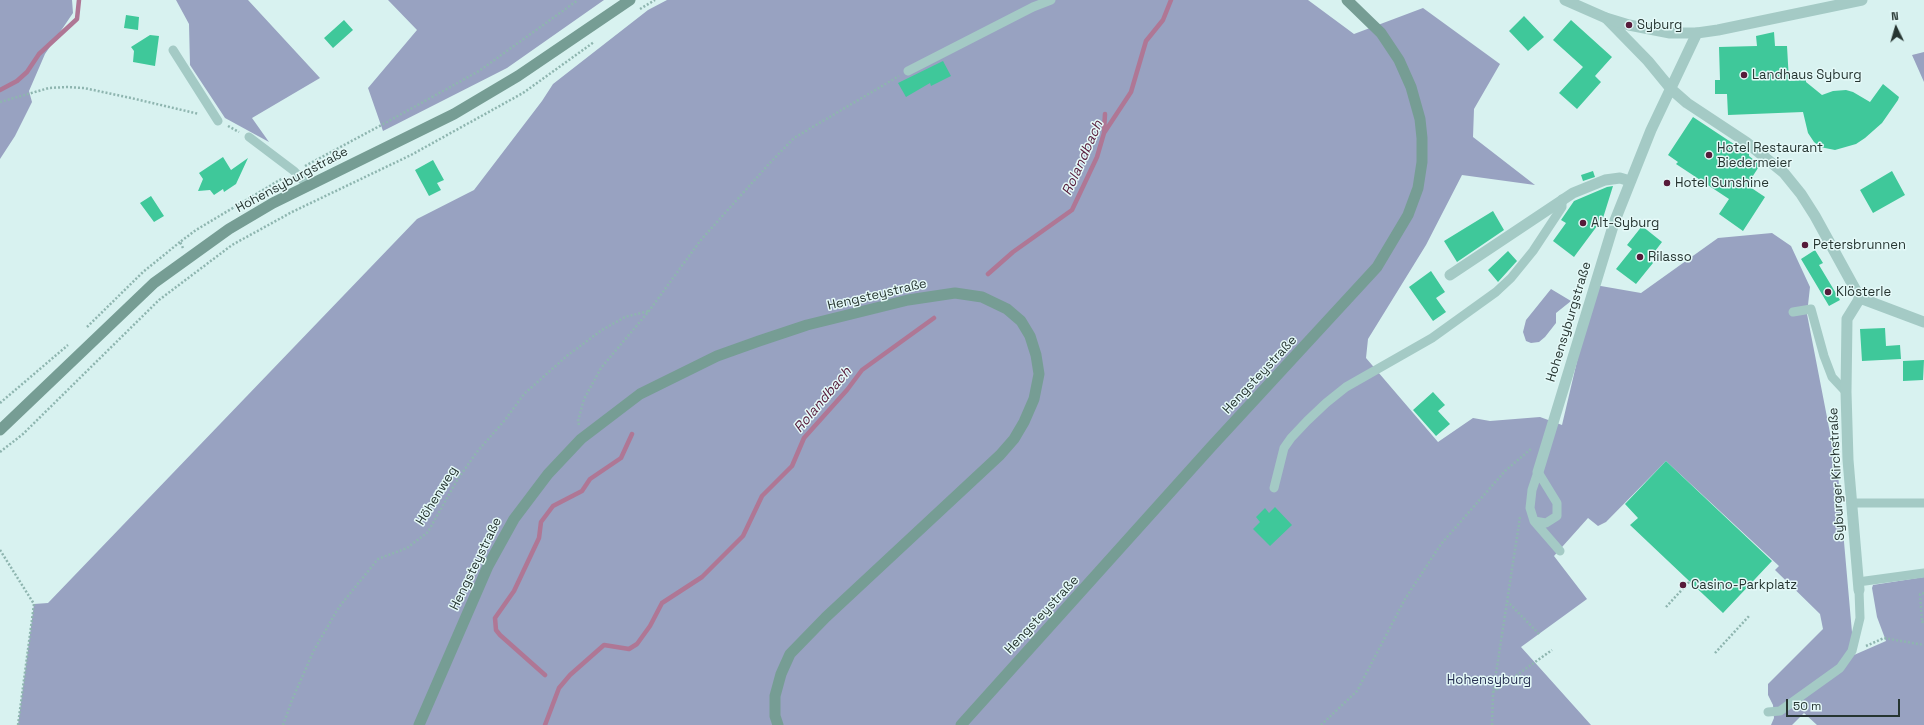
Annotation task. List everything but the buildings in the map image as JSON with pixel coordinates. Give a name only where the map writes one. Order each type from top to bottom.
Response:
[{"type":"main road","name":"Hohensyburgstraße","points":[[0,430],[154,283],[229,229],[273,203],[454,114],[518,76],[630,0]]},
{"type":"main road","name":"Hengsteystraße","points":[[961,725],[1211,447],[1377,268],[1408,215],[1418,188],[1422,162],[1420,119],[1413,94],[1399,60],[1381,33],[1347,0]]},
{"type":"main road","name":"Hengsteystraße","points":[[418,725],[488,566],[514,519],[548,474],[582,439],[640,394],[716,356],[807,325],[908,300],[955,293],[982,297],[1007,309],[1021,321],[1030,336],[1036,355],[1039,374],[1034,398],[1024,422],[1014,439],[1000,455],[826,617],[790,654],[781,674],[775,696],[774,716],[778,725]]},
{"type":"street","points":[[1566,0],[1606,18],[1670,33],[1697,32],[1862,0]]},
{"type":"street","points":[[1606,18],[1648,61],[1671,89],[1687,103],[1746,142],[1784,173],[1816,216],[1860,298],[1924,322]]},
{"type":"street","name":"Hohensyburgstraße","points":[[1538,472],[1614,223],[1651,130],[1697,32]]},
{"type":"street","points":[[1450,275],[1562,200],[1590,185],[1605,180],[1620,178],[1630,181]]},
{"type":"street","name":"Syburger Kirchstraße","points":[[1859,586],[1848,460],[1846,392],[1847,319],[1860,298]]},
{"type":"lane","points":[[908,71],[1033,7],[1051,0]]},
{"type":"lane","points":[[174,50],[218,121]]},
{"type":"lane","points":[[249,137],[294,171],[308,186]]},
{"type":"lane","points":[[1274,488],[1284,448],[1307,421],[1346,387],[1432,338],[1496,292],[1511,278],[1533,251],[1562,207],[1562,200]]},
{"type":"lane","points":[[1793,312],[1811,310],[1826,363],[1832,377],[1846,392]]},
{"type":"lane","points":[[1538,472],[1532,490],[1530,508],[1534,522],[1560,551]]},
{"type":"lane","points":[[1534,522],[1546,523],[1557,516],[1557,503],[1538,472]]},
{"type":"lane","points":[[1852,503],[1924,503]]},
{"type":"lane","points":[[1859,586],[1924,573]]},
{"type":"lane","name":"Syburger Kirchstraße","points":[[1852,651],[1860,618],[1859,586]]},
{"type":"lane","points":[[1768,712],[1780,711],[1840,668],[1852,651]]},
{"type":"path","points":[[294,171],[387,122],[479,70],[578,0]]},
{"type":"path","points":[[582,439],[578,421],[584,399],[601,368],[649,311],[700,241],[794,138],[885,83],[908,71]]},
{"type":"path","points":[[0,102],[49,88],[73,87],[200,114],[218,121],[249,137]]},
{"type":"path","points":[[83,331],[143,272],[180,242]]},
{"type":"path","points":[[0,452],[23,434],[159,300],[197,270]]},
{"type":"path","name":"Höhenweg","points":[[283,725],[292,700],[314,650],[339,607],[378,558],[406,548],[428,532],[456,482],[476,453],[505,420],[524,394],[568,355],[602,330],[625,317],[649,311]]},
{"type":"path","points":[[0,404],[73,341]]},
{"type":"path","points":[[1321,725],[1357,691],[1405,599],[1442,544],[1505,471],[1527,451],[1549,439]]},
{"type":"path","points":[[1492,725],[1493,693],[1521,511]]},
{"type":"path","points":[[0,550],[34,604],[18,725]]},
{"type":"path","points":[[1666,607],[1690,582]]},
{"type":"path","points":[[1924,593],[1920,594],[1922,622],[1924,622]]},
{"type":"path","points":[[1507,601],[1539,634]]},
{"type":"path","points":[[1715,653],[1750,615]]},
{"type":"path","points":[[1852,651],[1884,638],[1924,644]]},
{"type":"path","points":[[1493,693],[1552,650]]},
{"type":"green space","points":[[0,0],[72,0],[73,13],[45,54],[29,91],[32,102],[15,136],[0,159]]},
{"type":"green space","points":[[176,0],[248,0],[320,78],[252,118],[269,142],[225,118],[190,65],[189,24]]},
{"type":"green space","points":[[388,0],[604,0],[507,68],[383,131],[368,88],[417,30]]},
{"type":"green space","name":"Hohensyburg","points":[[667,0],[1308,0],[1354,34],[1423,8],[1500,64],[1474,109],[1473,137],[1535,185],[1462,175],[1426,245],[1368,339],[1366,358],[1438,442],[1473,418],[1490,421],[1540,417],[1562,425],[1595,285],[1641,293],[1718,238],[1772,233],[1791,246],[1810,287],[1807,314],[1838,474],[1854,655],[1886,641],[1877,617],[1872,588],[1873,585],[1924,577],[1924,725],[1817,725],[1804,713],[1792,725],[1771,725],[1774,718],[1773,705],[1768,695],[1768,684],[1823,629],[1820,614],[1775,570],[1779,566],[1666,461],[1606,522],[1598,526],[1588,518],[1554,556],[1587,599],[1521,647],[1591,725],[18,725],[34,604],[48,603],[417,219],[474,190],[542,101],[553,84],[648,10]]},
{"type":"green space","points":[[1924,52],[1924,82],[1912,55]]},
{"type":"green space","points":[[1551,289],[1571,301],[1556,313],[1556,323],[1545,337],[1539,342],[1531,343],[1526,341],[1523,332],[1526,320]]},
{"type":"waterway","points":[[0,90],[17,81],[27,72],[39,54],[77,19],[79,0]]},
{"type":"waterway","name":"Rolandbach","points":[[988,274],[1013,252],[1072,210],[1097,157],[1104,133],[1131,92],[1146,41],[1163,20],[1171,0]]},
{"type":"waterway","points":[[1104,131],[1105,114]]},
{"type":"waterway","name":"Rolandbach","points":[[545,725],[559,688],[570,675],[604,645],[629,649],[637,644],[650,626],[662,603],[702,577],[743,536],[762,496],[792,466],[804,438],[847,390],[862,370],[934,318]]},
{"type":"waterway","points":[[545,675],[500,635],[496,630],[495,618],[514,591],[539,538],[541,522],[553,506],[582,491],[590,479],[621,458],[632,434]]},
{"type":"place","name":"Syburg","points":[[1629,25]]},
{"type":"place","name":"Landhaus Syburg","points":[[1744,75]]},
{"type":"place","name":"Hotel Restaurant Biedermeier","points":[[1709,155]]},
{"type":"place","name":"Hotel Sunshine","points":[[1667,183]]},
{"type":"place","name":"Alt-Syburg","points":[[1583,223]]},
{"type":"place","name":"Petersbrunnen","points":[[1805,245]]},
{"type":"place","name":"Rilasso","points":[[1640,257]]},
{"type":"place","name":"Klösterle","points":[[1828,292]]},
{"type":"place","name":"Casino-Parkplatz","points":[[1683,585]]}]
